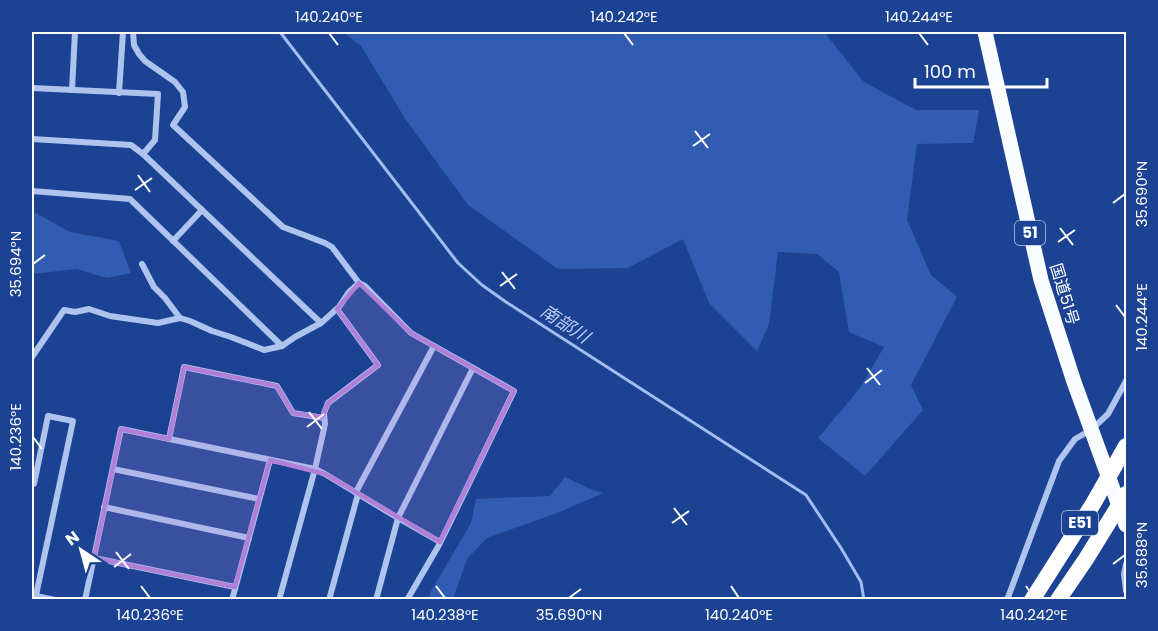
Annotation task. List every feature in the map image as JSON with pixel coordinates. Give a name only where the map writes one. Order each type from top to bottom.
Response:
[{"type":"highway","name":"国道51号","points":[[985,32],[1041,280],[1091,430],[1126,525]]},
{"type":"highway","name":"E51","points":[[1032,600],[1126,446]]},
{"type":"highway","name":"E51","points":[[1058,600],[1126,494]]},
{"type":"street","points":[[72,90],[75,32]]},
{"type":"street","points":[[119,93],[123,32]]},
{"type":"street","points":[[133,32],[134,45],[139,54],[145,61],[175,82],[183,92],[185,107],[173,125],[283,227],[332,247],[359,283],[365,286],[411,333],[514,391],[440,542],[407,600]]},
{"type":"street","points":[[32,88],[158,94],[155,140],[143,154]]},
{"type":"street","points":[[32,139],[131,145],[321,323]]},
{"type":"street","points":[[32,191],[130,199],[282,346]]},
{"type":"street","points":[[173,240],[202,210]]},
{"type":"street","points":[[142,264],[154,287],[180,318]]},
{"type":"street","points":[[32,357],[64,310],[75,312],[89,309],[110,316],[158,323],[180,318],[264,350],[282,346],[321,323],[337,309],[349,292],[359,283]]},
{"type":"street","points":[[279,600],[315,469],[325,424],[324,413],[328,402],[378,365],[337,309]]},
{"type":"street","points":[[329,600],[357,493],[434,346]]},
{"type":"street","points":[[169,439],[184,367],[277,386],[293,413],[324,418]]},
{"type":"street","points":[[376,600],[398,518],[473,368]]},
{"type":"street","points":[[1007,600],[1059,461],[1075,439],[1091,430],[1108,414],[1126,381]]},
{"type":"street","points":[[32,483],[34,484],[48,416],[73,421],[35,593],[55,600]]},
{"type":"street","points":[[85,600],[121,429],[315,469],[440,542]]},
{"type":"street","points":[[232,600],[270,460]]},
{"type":"street","points":[[113,468],[259,499]]},
{"type":"street","points":[[104,507],[249,538]]},
{"type":"street","points":[[94,558],[235,587]]},
{"type":"street","points":[[1126,564],[1124,574],[1126,591]]},
{"type":"highlighted area","points":[[359,283],[411,333],[514,391],[440,542],[325,474],[270,460],[235,587],[94,558],[121,429],[169,439],[184,367],[277,386],[293,413],[322,417],[328,403],[378,365],[337,309]]},
{"type":"shaded area","points":[[343,32],[824,32],[864,82],[916,110],[979,110],[973,143],[917,144],[907,220],[931,275],[957,297],[911,385],[923,410],[865,476],[818,438],[860,388],[884,347],[849,332],[839,272],[817,254],[778,252],[769,324],[757,351],[709,303],[683,239],[628,268],[558,269],[468,205],[406,120],[361,46]]},
{"type":"shaded area","points":[[32,211],[70,232],[119,241],[131,273],[107,278],[76,269],[32,274]]},
{"type":"shaded area","points":[[565,477],[603,493],[560,512],[487,538],[467,559],[453,599],[429,599],[430,593],[471,523],[476,499],[550,496]]},
{"type":"waterway","name":"南部川","points":[[280,32],[458,263],[482,285],[506,302],[806,495],[861,582],[864,600]]}]
